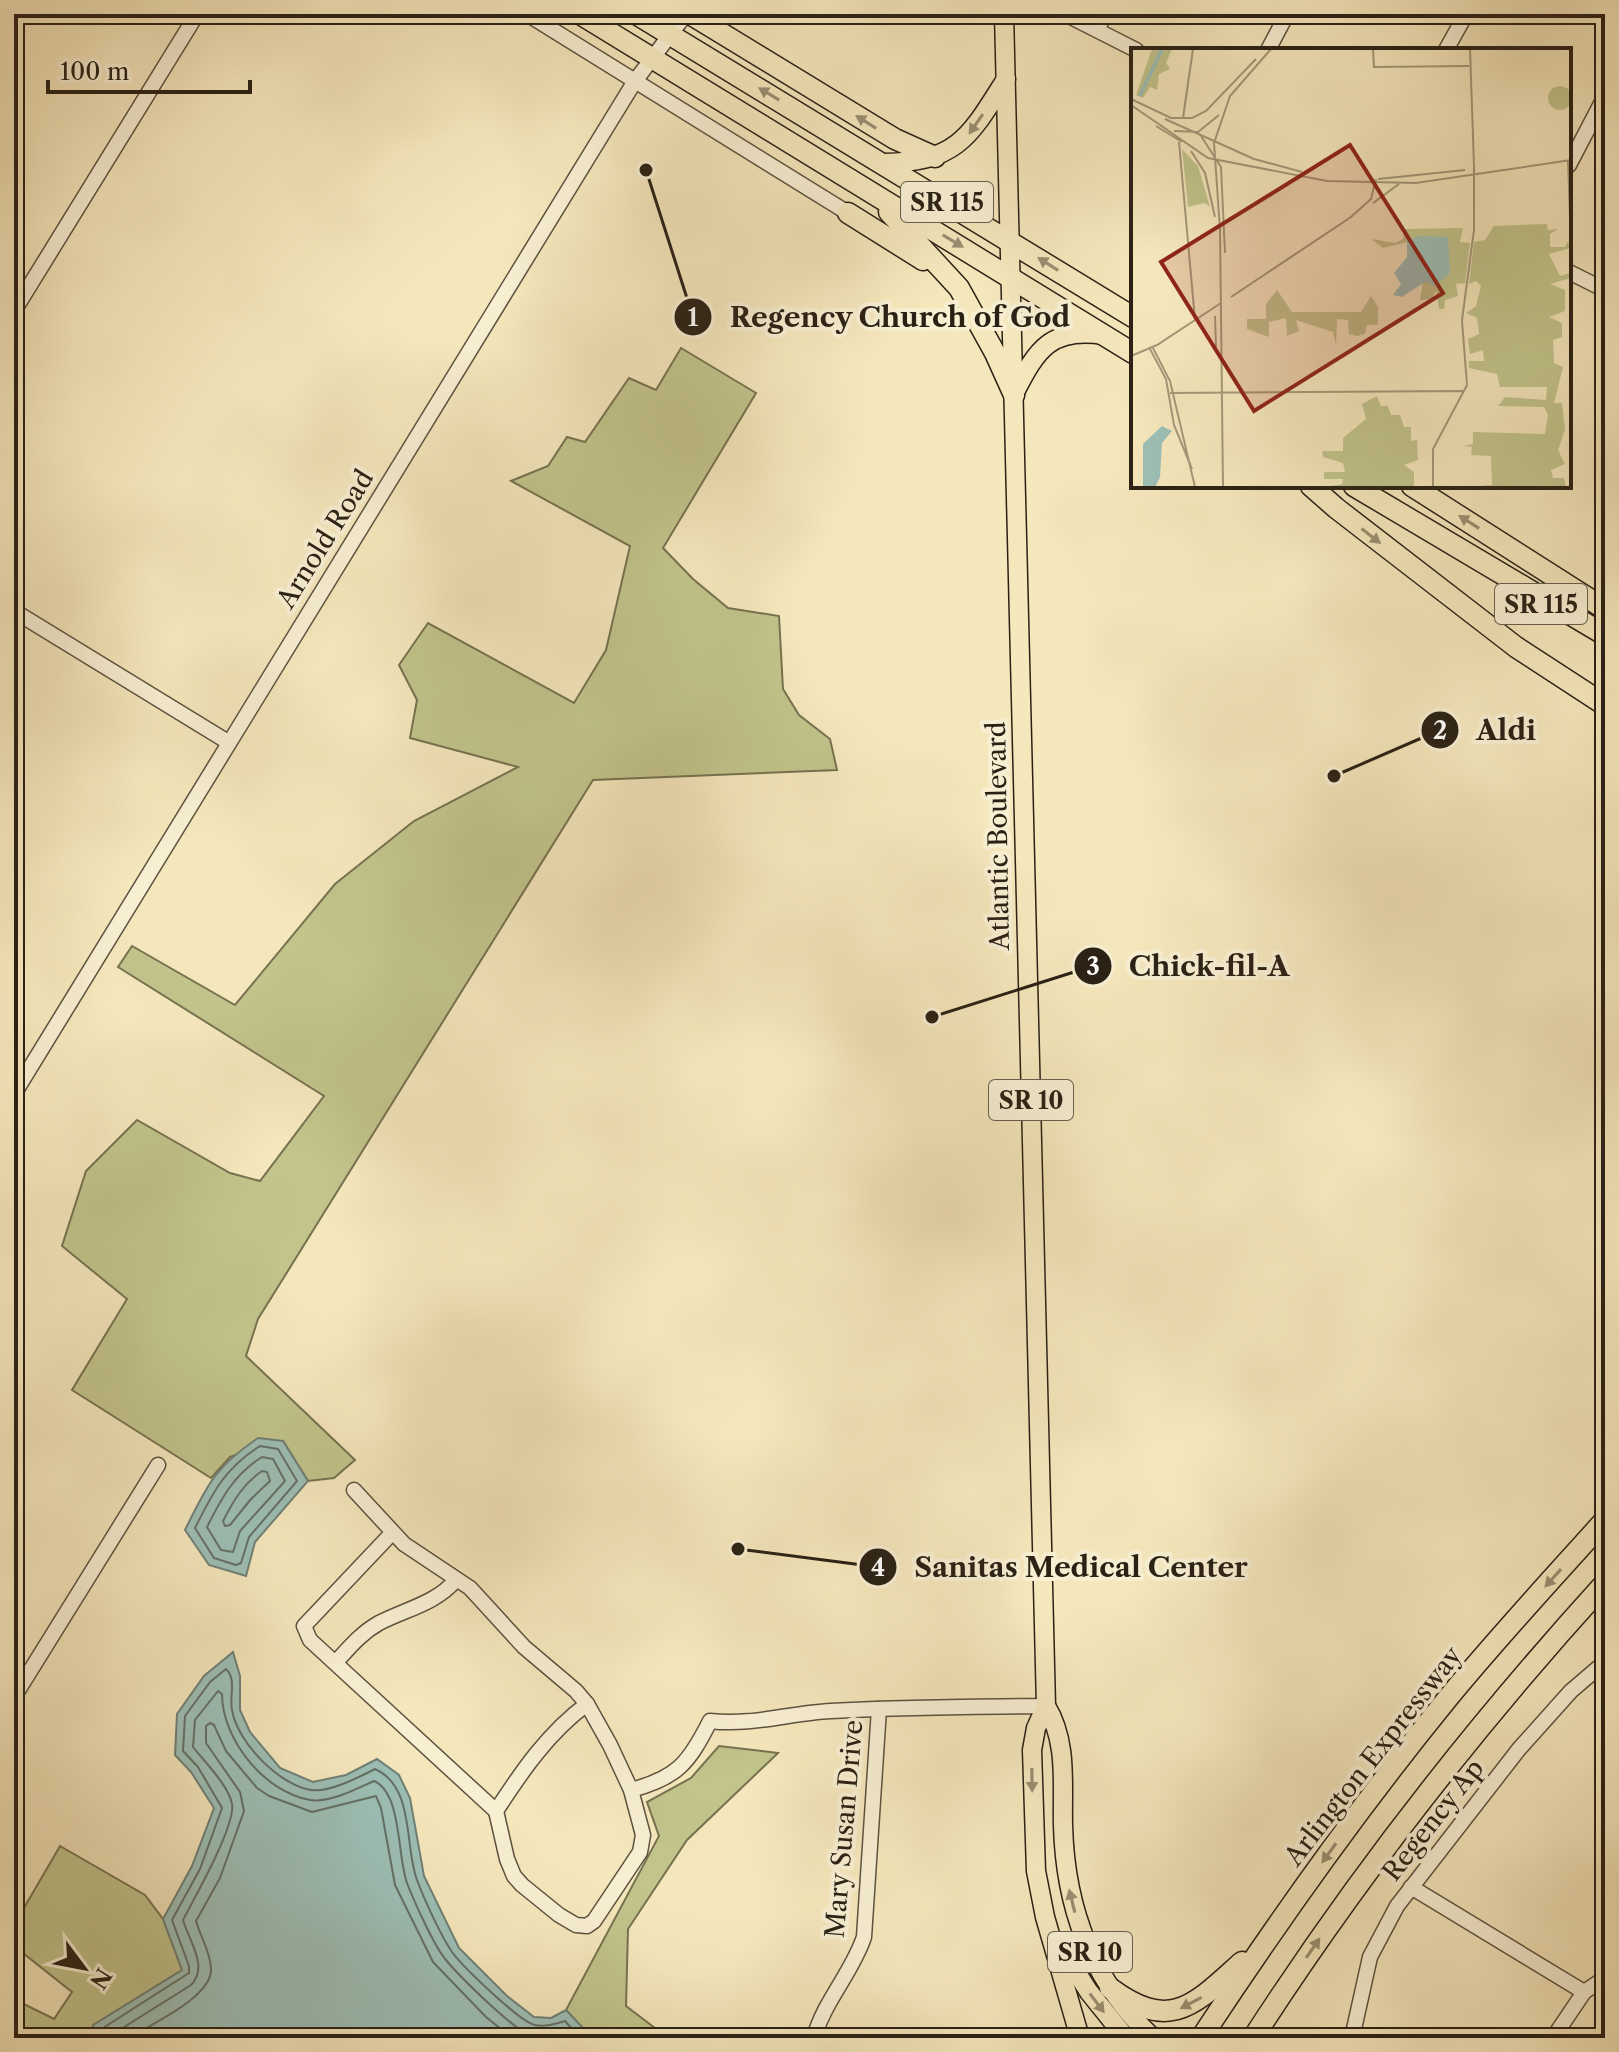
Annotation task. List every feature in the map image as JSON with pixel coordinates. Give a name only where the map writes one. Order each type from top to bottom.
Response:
[{"type":"highway","points":[[580,14],[1131,352]]},
{"type":"highway","points":[[636,14],[884,163]]},
{"type":"highway","points":[[688,14],[895,139],[935,157]]},
{"type":"highway","name":"SR 115","points":[[884,163],[1131,316]]},
{"type":"highway","points":[[862,186],[959,288],[1014,395]]},
{"type":"highway","points":[[848,213],[909,249],[959,288]]},
{"type":"highway","points":[[1313,488],[1516,647],[1605,705]]},
{"type":"highway","name":"SR 115","points":[[1357,488],[1477,559],[1605,647]]},
{"type":"highway","name":"SR 115","points":[[1415,488],[1527,558],[1605,597]]},
{"type":"highway","points":[[1527,558],[1605,609]]},
{"type":"highway","points":[[1477,559],[1605,635]]},
{"type":"highway","name":"Arlington Expressway","points":[[1201,2038],[1343,1833],[1449,1697],[1605,1520]]},
{"type":"highway","points":[[1253,2038],[1398,1831],[1605,1572]]},
{"type":"highway","points":[[1538,1659],[1605,1583]]},
{"type":"highway","points":[[1110,1988],[1149,2010],[1177,2010],[1208,1992],[1271,1934]]},
{"type":"highway","points":[[1268,2038],[1269,2013]]},
{"type":"main road","name":"Atlantic Boulevard","points":[[1004,14],[1046,1706],[1062,1749],[1064,1848],[1071,1897],[1086,1944],[1110,1988],[1153,2038]]},
{"type":"main road","points":[[884,163],[918,161],[935,157],[954,147],[971,133],[1006,79]]},
{"type":"main road","points":[[1014,395],[1030,363],[1050,343],[1071,332],[1104,335]]},
{"type":"main road","name":"Atlantic Boulevard","points":[[1046,1706],[1036,1728],[1032,1750],[1035,1857],[1045,1917],[1080,2038]]},
{"type":"main road","points":[[1045,1917],[1089,1992],[1126,2038]]},
{"type":"street","points":[[14,311],[197,14]]},
{"type":"street","points":[[527,14],[848,213]]},
{"type":"street","name":"Arnold Road","points":[[14,1094],[635,81],[688,14]]},
{"type":"street","points":[[1065,14],[1132,48]]},
{"type":"street","points":[[1097,30],[1105,14]]},
{"type":"street","points":[[1269,48],[1287,14]]},
{"type":"street","points":[[1447,48],[1466,14]]},
{"type":"street","points":[[1571,161],[1605,96]]},
{"type":"street","points":[[1571,273],[1605,290]]},
{"type":"street","points":[[14,611],[228,742]]},
{"type":"street","points":[[14,1697],[158,1465]]},
{"type":"street","points":[[354,1490],[392,1533],[470,1588],[524,1647],[576,1691],[610,1745],[631,1790],[643,1835],[640,1852],[594,1921],[587,1926],[576,1925],[559,1915],[514,1876],[496,1811],[310,1640],[304,1626],[392,1533]]},
{"type":"street","points":[[336,1662],[359,1637],[378,1624],[429,1601],[446,1591],[456,1580]]},
{"type":"street","name":"Regency Ap","points":[[1352,2038],[1375,1945],[1397,1906],[1519,1749],[1571,1691],[1605,1662]]},
{"type":"street","points":[[496,1811],[534,1754],[587,1704]]},
{"type":"street","points":[[631,1790],[668,1778],[683,1766],[710,1721],[754,1722],[826,1711],[1046,1706]]},
{"type":"street","name":"Mary Susan Drive","points":[[814,2038],[823,2013],[864,1937],[879,1709]]},
{"type":"street","points":[[1411,1887],[1584,1992]]},
{"type":"street","points":[[1553,2038],[1584,1992],[1605,1978]]},
{"type":"green space","points":[[681,348],[756,393],[663,548],[693,579],[728,608],[779,616],[783,689],[799,715],[830,739],[837,770],[593,780],[258,1319],[246,1356],[355,1460],[334,1478],[308,1481],[283,1441],[230,1457],[211,1478],[72,1390],[127,1299],[62,1246],[86,1171],[137,1120],[230,1173],[260,1181],[324,1096],[118,967],[132,946],[235,1005],[335,884],[414,821],[518,767],[410,738],[417,700],[399,665],[428,623],[574,703],[606,650],[630,546],[511,481],[548,466],[567,437],[585,442],[629,378],[656,390]]},
{"type":"green space","points":[[719,1746],[778,1753],[687,1840],[628,1929],[626,2006],[668,2038],[578,2038],[584,2030],[566,2010],[659,1836],[647,1802],[691,1778]]},
{"type":"green space","points":[[60,1846],[145,1895],[163,1919],[182,1970],[94,2025],[93,2038],[14,2038],[14,1999],[54,2019],[72,1992],[14,1946],[14,1925]]},
{"type":"water","points":[[258,1438],[283,1441],[308,1481],[255,1542],[246,1576],[209,1565],[185,1530],[214,1478],[231,1459]]},
{"type":"water","points":[[233,1652],[240,1676],[240,1710],[250,1732],[280,1768],[313,1782],[346,1775],[377,1759],[399,1775],[410,1798],[424,1876],[459,1948],[507,1996],[534,2017],[551,2018],[566,2010],[585,2030],[578,2038],[93,2038],[93,2025],[182,1970],[163,1919],[192,1866],[214,1808],[191,1772],[175,1755],[177,1714],[204,1676]]},
{"type":"place","name":"Regency Church of God","points":[[646,170]]},
{"type":"place","name":"Aldi","points":[[1334,776]]},
{"type":"place","name":"Chick-fil-A","points":[[932,1017]]},
{"type":"place","name":"Sanitas Medical Center","points":[[738,1549]]}]
